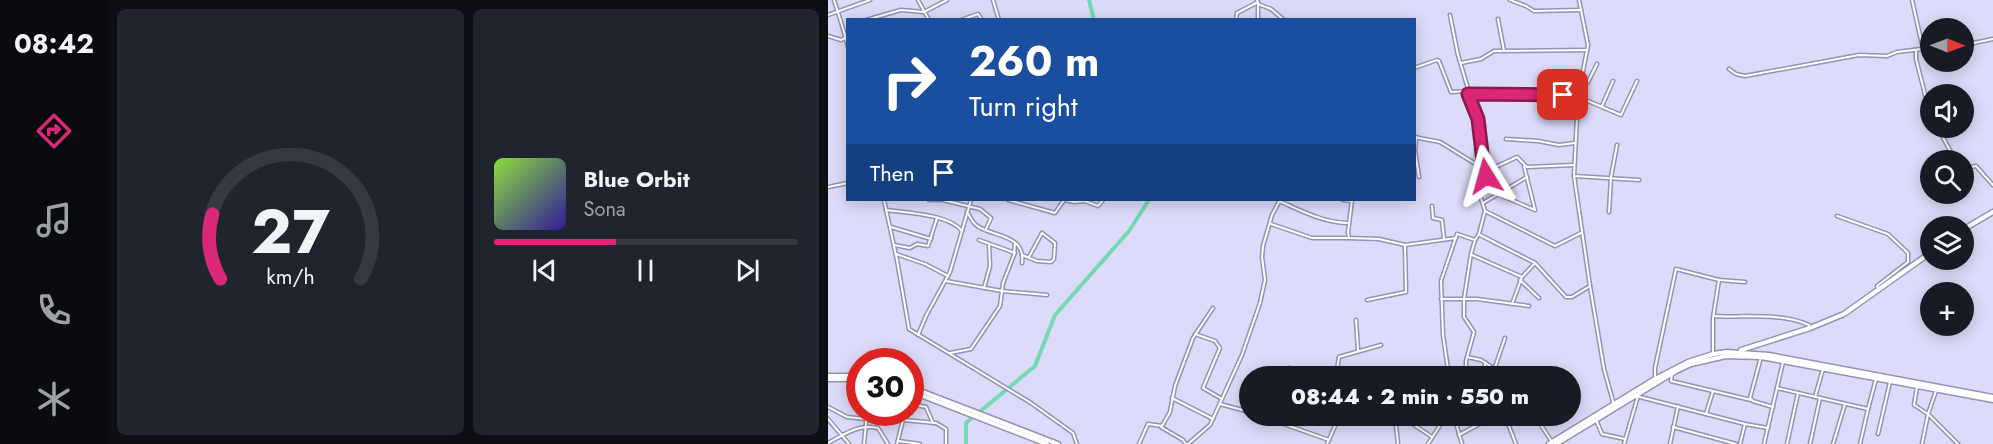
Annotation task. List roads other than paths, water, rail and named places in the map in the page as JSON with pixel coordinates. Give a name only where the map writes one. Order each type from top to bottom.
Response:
[{"type":"street","points":[[834,0],[846,42]]},
{"type":"street","points":[[856,0],[858,5]]},
{"type":"street","points":[[828,15],[870,0]]},
{"type":"street","points":[[918,0],[927,18]]},
{"type":"street","points":[[872,18],[892,11],[924,12],[947,0]]},
{"type":"street","points":[[993,0],[998,18]]},
{"type":"street","points":[[1510,0],[1534,11],[1581,10]]},
{"type":"street","points":[[1579,0],[1587,32],[1587,50],[1578,98],[1574,176],[1604,369],[1614,405]]},
{"type":"street","points":[[1912,0],[1920,36]]},
{"type":"street","points":[[1237,18],[1238,13],[1258,2]]},
{"type":"street","points":[[1258,2],[1258,18]]},
{"type":"street","points":[[1258,2],[1282,18]]},
{"type":"street","points":[[967,18],[978,14],[981,18]]},
{"type":"street","points":[[1450,15],[1468,93],[1478,119],[1486,171],[1486,176],[1476,183],[1485,211],[1471,254],[1464,299],[1464,317],[1474,332],[1466,366]]},
{"type":"street","points":[[1498,19],[1504,51]]},
{"type":"street","points":[[828,36],[841,40],[845,38]]},
{"type":"street","points":[[1974,43],[1993,39]]},
{"type":"street","points":[[1461,63],[1481,59],[1494,51],[1587,50]]},
{"type":"street","points":[[1729,69],[1745,76],[1859,55],[1887,56],[1898,52],[1920,50]]},
{"type":"street","points":[[1916,51],[1922,84]]},
{"type":"street","points":[[1416,67],[1440,61],[1451,92],[1578,98],[1621,115],[1637,81]]},
{"type":"street","points":[[1580,89],[1588,82],[1598,64]]},
{"type":"street","points":[[1601,107],[1613,81]]},
{"type":"street","points":[[1416,137],[1440,142],[1486,171]]},
{"type":"street","points":[[1506,139],[1559,145],[1575,143]]},
{"type":"street","points":[[1609,212],[1611,177],[1617,145]]},
{"type":"street","points":[[1416,147],[1419,177]]},
{"type":"street","points":[[1486,171],[1516,157],[1524,166],[1535,210],[1498,194]]},
{"type":"street","points":[[1524,166],[1574,165]]},
{"type":"street","points":[[1974,166],[1993,185]]},
{"type":"street","points":[[1574,176],[1639,180]]},
{"type":"street","points":[[1482,203],[1527,177]]},
{"type":"street","points":[[828,187],[846,183]]},
{"type":"street","points":[[884,201],[908,325],[912,332],[1031,403],[1072,433],[1077,444]]},
{"type":"street","points":[[947,201],[983,211],[991,218],[986,229]]},
{"type":"street","points":[[918,335],[949,276],[971,201]]},
{"type":"street","points":[[1012,201],[1055,213],[1063,201]]},
{"type":"street","points":[[1029,205],[1031,201]]},
{"type":"street","points":[[1069,201],[1085,201],[1098,206],[1103,201]]},
{"type":"street","points":[[1139,444],[1148,424],[1161,427],[1187,444],[1210,425],[1242,356],[1260,303],[1265,280],[1262,257],[1272,215],[1279,201]]},
{"type":"street","points":[[1282,201],[1329,222],[1349,223]]},
{"type":"street","points":[[1349,238],[1352,201]]},
{"type":"street","points":[[1432,206],[1433,218],[1442,220],[1444,239]]},
{"type":"street","points":[[886,210],[937,218],[951,222],[962,231]]},
{"type":"street","points":[[1485,211],[1555,246],[1582,233]]},
{"type":"street","points":[[968,212],[976,225],[1007,237],[1015,243],[1022,255],[1022,263]]},
{"type":"street","points":[[1974,223],[1993,212]]},
{"type":"street","points":[[1837,216],[1888,234],[1908,253],[1908,262],[1877,286],[1879,290]]},
{"type":"street","points":[[894,245],[910,248],[917,244],[928,246],[937,218]]},
{"type":"street","points":[[1271,224],[1312,238],[1378,239],[1405,245],[1456,238]]},
{"type":"street","points":[[890,226],[932,239]]},
{"type":"street","points":[[1022,255],[1037,261],[1052,262],[1055,243],[1042,233],[1029,257]]},
{"type":"street","points":[[1447,366],[1441,299],[1442,278],[1457,234],[1475,240]]},
{"type":"street","points":[[1479,234],[1535,263],[1566,297],[1572,297],[1590,286]]},
{"type":"street","points":[[979,240],[1015,252]]},
{"type":"street","points":[[949,354],[971,349],[1000,306],[1003,280],[1015,252],[1015,243]]},
{"type":"street","points":[[984,288],[990,266],[989,244]]},
{"type":"street","points":[[1368,300],[1406,292],[1405,245]]},
{"type":"street","points":[[896,254],[925,264],[949,276]]},
{"type":"street","points":[[1471,254],[1521,278],[1539,298]]},
{"type":"street","points":[[1552,443],[1691,364],[1726,356],[1844,314],[1920,260]]},
{"type":"street","points":[[1512,304],[1521,278],[1535,263]]},
{"type":"street","points":[[1655,379],[1655,368],[1675,271],[1684,270],[1719,280],[1744,282]]},
{"type":"street","points":[[1713,354],[1714,316],[1719,280]]},
{"type":"street","points":[[946,281],[1002,291],[1047,295]]},
{"type":"street","points":[[1441,299],[1464,299],[1529,306]]},
{"type":"street","points":[[1161,427],[1170,412],[1172,398],[1195,334],[1213,308]]},
{"type":"street","points":[[1714,316],[1782,318],[1801,321],[1810,328]]},
{"type":"street","points":[[1356,320],[1358,351]]},
{"type":"street","points":[[1195,334],[1215,341],[1220,348],[1203,388],[1222,399]]},
{"type":"street","points":[[1497,366],[1505,338]]},
{"type":"street","points":[[1337,366],[1338,358],[1381,345]]},
{"type":"street","points":[[1552,443],[1562,442],[1568,435],[1680,365],[1713,354],[1737,352],[1769,355],[1993,399]]},
{"type":"street","points":[[1726,356],[1761,357],[1925,387],[1936,391],[1993,399]]},
{"type":"street","points":[[1467,357],[1491,366]]},
{"type":"street","points":[[1751,400],[1761,357]]},
{"type":"street","points":[[1764,444],[1783,362]]},
{"type":"street","points":[[1815,397],[1823,369]]},
{"type":"street","points":[[1671,374],[1671,381],[1773,406]]},
{"type":"street","points":[[828,378],[846,377]]},
{"type":"street","points":[[1860,444],[1876,379]]},
{"type":"street","points":[[1878,434],[1890,382]]},
{"type":"street","points":[[1917,387],[1914,405],[1928,414],[1958,444]]},
{"type":"street","points":[[1777,388],[1869,409]]},
{"type":"street","points":[[1706,414],[1713,391]]},
{"type":"street","points":[[1922,444],[1928,414],[1936,391]]},
{"type":"street","points":[[1787,444],[1798,393]]},
{"type":"street","points":[[924,394],[1047,444]]},
{"type":"street","points":[[1637,396],[1768,428]]},
{"type":"street","points":[[1624,444],[1637,396]]},
{"type":"street","points":[[1172,398],[1213,419]]},
{"type":"street","points":[[1810,444],[1820,398]]},
{"type":"street","points":[[1220,404],[1239,409]]},
{"type":"street","points":[[1833,444],[1845,404]]},
{"type":"street","points":[[1670,444],[1678,406]]},
{"type":"street","points":[[828,407],[846,416]]},
{"type":"street","points":[[924,407],[933,423]]},
{"type":"street","points":[[979,416],[1059,444]]},
{"type":"street","points":[[828,419],[849,444]]},
{"type":"street","points":[[1596,420],[1602,434],[1625,439]]},
{"type":"street","points":[[924,422],[933,423],[946,429],[946,444]]},
{"type":"street","points":[[1673,428],[1738,444],[1745,424]]},
{"type":"street","points":[[902,426],[898,443],[920,444]]},
{"type":"street","points":[[1290,426],[1329,440]]},
{"type":"street","points":[[1327,444],[1333,426]]},
{"type":"street","points":[[1396,426],[1399,435],[1398,444]]},
{"type":"street","points":[[1416,426],[1432,437]]},
{"type":"street","points":[[1428,444],[1438,426]]},
{"type":"street","points":[[1457,426],[1462,444]]},
{"type":"street","points":[[1459,435],[1476,426]]},
{"type":"street","points":[[1509,426],[1516,444]]},
{"type":"street","points":[[1541,426],[1552,443]]},
{"type":"street","points":[[864,444],[866,427]]},
{"type":"street","points":[[828,443],[843,436],[850,429],[875,427],[881,430],[888,444]]},
{"type":"street","points":[[1953,444],[1955,440]]},
{"type":"waterway","points":[[1089,0],[1094,18]]},
{"type":"waterway","points":[[966,444],[966,423],[1035,366],[1055,315],[1129,231],[1148,201]]}]
